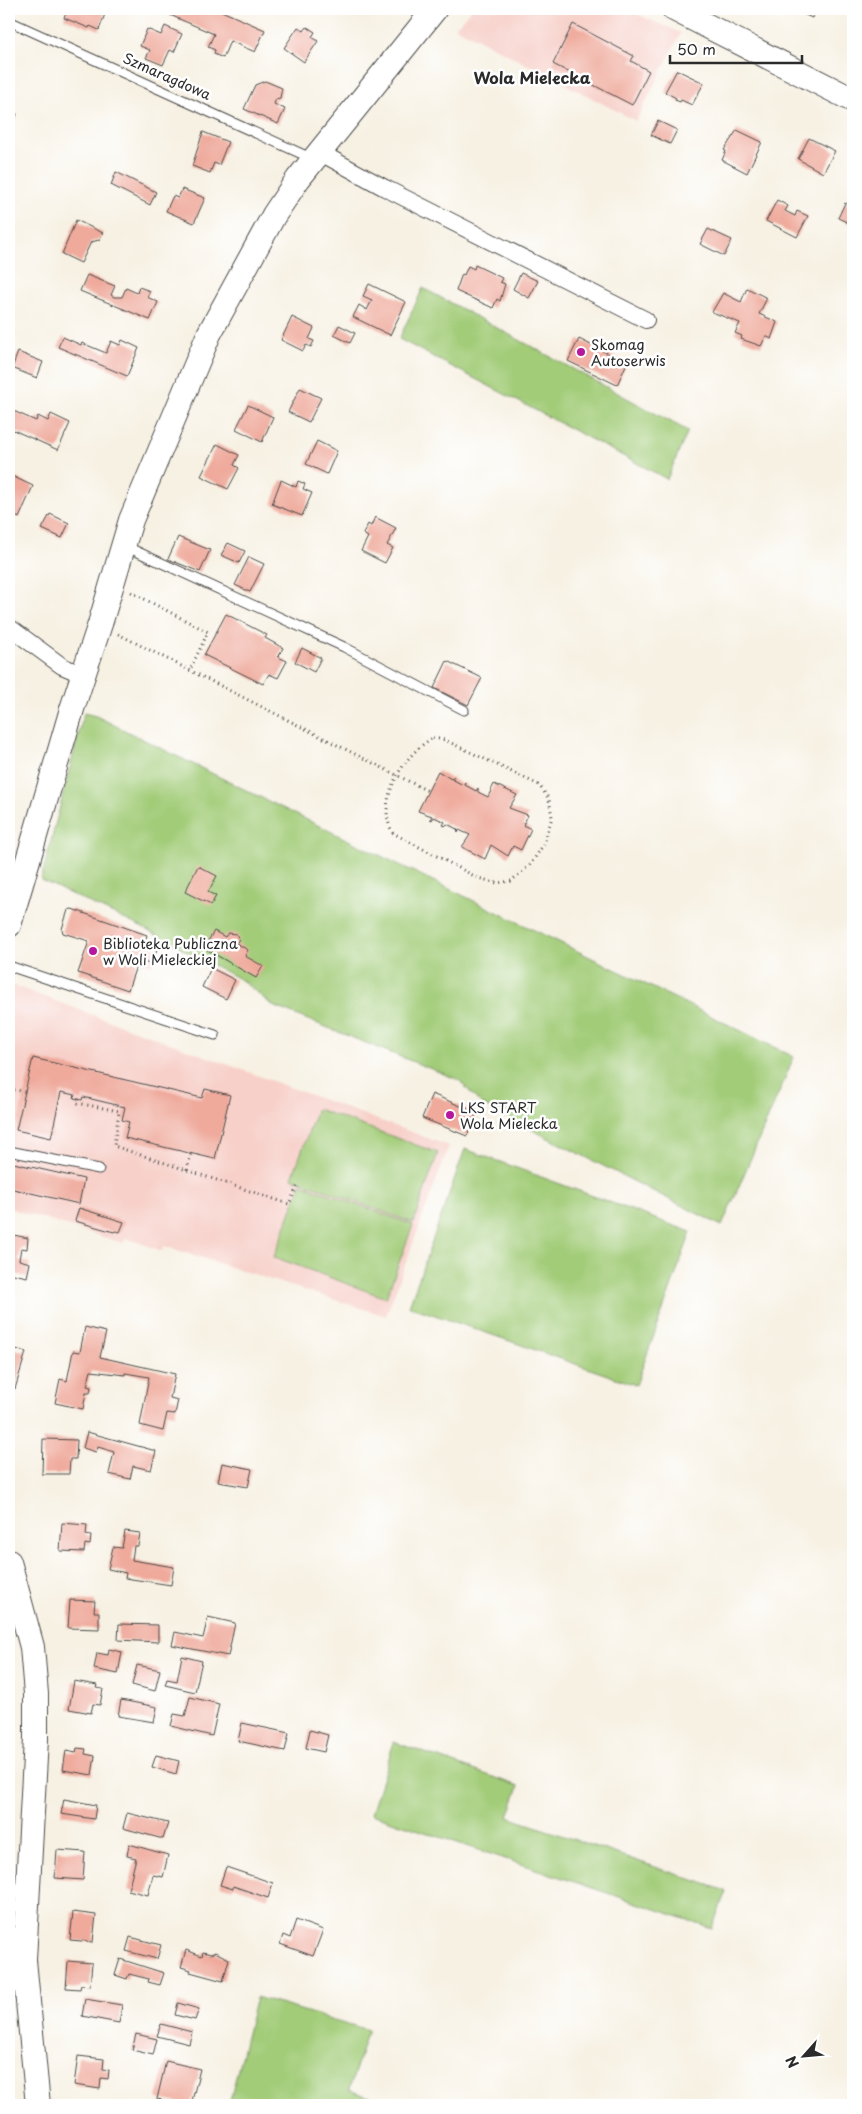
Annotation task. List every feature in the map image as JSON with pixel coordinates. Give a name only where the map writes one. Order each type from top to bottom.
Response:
[{"type":"street","points":[[9,924],[123,545],[155,457],[208,334],[274,215],[316,156],[435,9]]},
{"type":"street","points":[[674,9],[853,100]]},
{"type":"street","points":[[316,156],[377,184],[646,320]]},
{"type":"street","points":[[9,627],[62,666],[83,675]]},
{"type":"street","points":[[9,1562],[32,1648],[36,1694],[36,1738],[24,1960],[38,2105]]},
{"type":"lane","name":"Szmaragdowa","points":[[9,21],[316,156]]},
{"type":"lane","points":[[123,545],[344,647],[464,710]]},
{"type":"lane","points":[[9,966],[215,1035]]},
{"type":"lane","points":[[9,1151],[99,1169]]},
{"type":"path","points":[[130,591],[208,632],[190,670]]},
{"type":"path","points":[[117,634],[428,791]]},
{"type":"path","points":[[434,738],[445,740],[538,785],[549,799],[552,817],[544,844],[530,865],[511,881],[497,883],[478,878],[393,833],[388,824],[390,789],[397,776],[422,744],[434,738]]},
{"type":"path","points":[[9,1088],[25,1092]]},
{"type":"path","points":[[78,1099],[77,1102],[119,1111],[114,1146],[289,1204],[298,1185]]},
{"type":"path","points":[[187,1170],[191,1153]]},
{"type":"shaded area","points":[[472,9],[625,9],[681,33],[636,121],[455,27]]},
{"type":"shaded area","points":[[12,985],[449,1146],[386,1316],[164,1246],[162,1251],[126,1238],[123,1243],[9,1208],[9,997]]},
{"type":"green space","points":[[423,288],[688,431],[667,479],[399,339]]},
{"type":"green space","points":[[84,713],[96,716],[794,1057],[722,1226],[481,1104],[459,1080],[273,1006],[243,981],[141,927],[41,880]]},
{"type":"green space","points":[[317,1109],[438,1153],[413,1223],[292,1178]]},
{"type":"green space","points":[[465,1149],[691,1232],[636,1385],[409,1306]]},
{"type":"green space","points":[[301,1184],[413,1225],[386,1298],[274,1257]]},
{"type":"green space","points":[[394,1742],[519,1786],[508,1817],[726,1891],[712,1928],[371,1814]]},
{"type":"green space","points":[[256,1997],[368,2030],[349,2090],[393,2105],[229,2105]]},
{"type":"building","points":[[68,9],[97,9],[105,14],[99,30],[64,18]]},
{"type":"building","points":[[173,9],[217,9],[265,30],[255,52],[230,41],[223,58],[214,54],[215,50],[208,47],[214,34],[170,15]]},
{"type":"building","points":[[792,9],[816,9],[812,18]]},
{"type":"building","points":[[573,24],[634,56],[631,61],[649,71],[632,105],[553,64]]},
{"type":"building","points":[[165,26],[182,34],[174,52],[170,50],[163,65],[146,58],[150,50],[140,46],[147,29],[161,35]]},
{"type":"building","points":[[298,27],[304,31],[307,27],[315,32],[312,37],[318,41],[304,62],[284,48]]},
{"type":"building","points":[[677,70],[704,83],[692,105],[681,100],[680,102],[675,100],[676,98],[665,92]]},
{"type":"building","points":[[265,81],[282,88],[280,98],[276,99],[274,104],[285,109],[278,124],[244,109],[255,85]]},
{"type":"building","points":[[9,111],[17,114],[9,135]]},
{"type":"building","points":[[658,121],[677,130],[670,144],[651,135]]},
{"type":"building","points":[[737,130],[762,142],[747,173],[722,160],[726,151],[724,150]]},
{"type":"building","points":[[203,132],[228,142],[219,165],[214,163],[210,173],[192,166]]},
{"type":"building","points":[[809,138],[835,151],[823,173],[798,159]]},
{"type":"building","points":[[116,172],[156,192],[150,205],[111,185]]},
{"type":"building","points":[[182,189],[205,198],[194,223],[166,211],[173,196],[178,198]]},
{"type":"building","points":[[777,200],[788,206],[785,211],[795,216],[797,211],[808,216],[797,237],[766,221]]},
{"type":"building","points":[[845,203],[853,207],[853,225],[838,218]]},
{"type":"building","points":[[76,220],[103,233],[99,240],[91,242],[81,263],[62,254]]},
{"type":"building","points":[[708,229],[732,240],[724,256],[700,244]]},
{"type":"building","points":[[475,265],[502,278],[500,282],[505,284],[500,301],[497,299],[493,308],[456,291],[462,274],[464,275],[468,266],[474,269]]},
{"type":"building","points":[[521,273],[538,281],[529,298],[513,289]]},
{"type":"building","points":[[87,275],[115,286],[111,295],[114,297],[122,297],[126,288],[137,293],[139,287],[150,291],[147,297],[158,302],[150,320],[80,291]]},
{"type":"building","points":[[369,284],[406,302],[390,335],[353,317],[359,305],[367,310],[372,300],[363,296]]},
{"type":"building","points":[[747,288],[767,298],[759,314],[777,322],[771,339],[766,336],[761,346],[741,339],[742,336],[735,333],[740,323],[712,312],[723,293],[741,302]]},
{"type":"building","points":[[292,317],[314,328],[309,339],[314,341],[311,347],[306,345],[303,351],[281,340]]},
{"type":"building","points":[[339,325],[355,333],[350,343],[334,335]]},
{"type":"building","points":[[63,337],[106,353],[111,341],[120,345],[122,340],[139,348],[127,376],[58,347]]},
{"type":"building","points":[[579,339],[627,363],[617,385],[568,361]]},
{"type":"building","points":[[18,352],[43,362],[37,378],[12,368]]},
{"type":"building","points":[[300,388],[321,398],[309,422],[288,412]]},
{"type":"building","points":[[248,405],[273,417],[262,442],[236,429]]},
{"type":"building","points":[[9,409],[36,421],[38,416],[48,421],[51,414],[70,423],[58,450],[9,428]]},
{"type":"building","points":[[317,441],[337,451],[327,474],[306,464]]},
{"type":"building","points":[[217,444],[239,455],[234,465],[239,468],[228,489],[201,476]]},
{"type":"building","points":[[12,476],[33,486],[19,518],[9,513],[9,483]]},
{"type":"building","points":[[281,480],[296,487],[298,481],[305,484],[303,489],[312,493],[302,516],[272,504]]},
{"type":"building","points":[[50,514],[69,523],[62,538],[42,529]]},
{"type":"building","points":[[375,517],[396,528],[387,545],[393,548],[385,563],[361,551],[368,537],[363,534],[368,524],[371,526]]},
{"type":"building","points":[[178,537],[210,550],[200,572],[168,559]]},
{"type":"building","points":[[228,543],[245,551],[239,563],[221,555]]},
{"type":"building","points":[[249,557],[264,564],[250,592],[235,585]]},
{"type":"building","points":[[226,614],[267,635],[265,638],[283,648],[278,657],[287,661],[278,678],[269,674],[263,684],[204,655]]},
{"type":"building","points":[[302,648],[321,658],[314,672],[295,662]]},
{"type":"building","points":[[447,661],[482,678],[468,705],[434,688]]},
{"type":"building","points":[[438,771],[451,779],[454,776],[452,779],[463,785],[465,782],[465,785],[476,791],[478,788],[478,792],[488,797],[494,784],[517,795],[509,808],[528,815],[523,825],[531,829],[521,850],[513,846],[508,856],[491,845],[485,859],[462,847],[470,835],[459,830],[458,833],[457,829],[447,824],[443,825],[445,822],[434,817],[432,820],[430,819],[432,816],[418,811]]},
{"type":"building","points":[[198,866],[217,876],[208,892],[216,896],[211,905],[185,892]]},
{"type":"building","points":[[72,909],[147,935],[144,944],[157,949],[152,965],[138,960],[128,990],[78,973],[89,941],[63,933],[62,929],[68,910]]},
{"type":"building","points":[[214,931],[225,937],[228,933],[236,934],[239,939],[236,943],[248,950],[245,956],[263,966],[256,978],[204,948]]},
{"type":"building","points":[[211,968],[235,980],[226,999],[202,987]]},
{"type":"building","points":[[33,1058],[202,1098],[205,1089],[230,1095],[215,1159],[125,1138],[129,1122],[122,1120],[125,1107],[83,1097],[82,1100],[74,1098],[75,1095],[61,1092],[51,1138],[16,1130]]},
{"type":"building","name":"LKS START Wola Mielecka","points":[[432,1094],[477,1113],[467,1136],[422,1118]]},
{"type":"building","points":[[9,1162],[84,1179],[79,1204],[9,1188]]},
{"type":"building","points":[[79,1208],[124,1222],[120,1232],[75,1221]]},
{"type":"building","points":[[9,1234],[28,1238],[27,1249],[21,1248],[19,1260],[30,1263],[27,1277],[9,1273]]},
{"type":"building","points":[[85,1327],[106,1332],[100,1357],[175,1374],[170,1398],[178,1400],[175,1414],[167,1413],[163,1431],[140,1425],[149,1377],[125,1373],[125,1375],[91,1371],[87,1386],[91,1387],[90,1393],[86,1393],[83,1409],[55,1403],[60,1379],[67,1381],[73,1351],[80,1352]]},
{"type":"building","points":[[9,1347],[26,1352],[15,1389],[9,1387]]},
{"type":"building","points":[[87,1432],[156,1451],[151,1470],[133,1466],[130,1479],[109,1474],[114,1452],[98,1447],[96,1452],[83,1448]]},
{"type":"building","points":[[43,1439],[77,1440],[76,1459],[70,1459],[69,1474],[42,1474]]},
{"type":"building","points":[[222,1463],[252,1469],[248,1487],[218,1482]]},
{"type":"building","points":[[62,1523],[87,1525],[86,1535],[91,1536],[90,1545],[85,1544],[84,1552],[60,1551]]},
{"type":"building","points":[[125,1531],[140,1533],[138,1546],[134,1546],[132,1560],[174,1567],[171,1585],[125,1578],[126,1573],[108,1569],[113,1547],[122,1548]]},
{"type":"building","points":[[70,1600],[95,1601],[94,1612],[99,1612],[99,1629],[68,1628]]},
{"type":"building","points":[[208,1617],[235,1623],[228,1656],[172,1645],[175,1632],[203,1638]]},
{"type":"building","points":[[119,1624],[158,1625],[158,1642],[118,1640]]},
{"type":"building","points":[[109,1649],[122,1652],[118,1674],[94,1669],[97,1653],[108,1655]]},
{"type":"building","points":[[182,1656],[202,1661],[195,1692],[165,1685],[167,1679],[177,1681]]},
{"type":"building","points":[[137,1665],[160,1670],[155,1691],[132,1685]]},
{"type":"building","points":[[74,1681],[97,1685],[96,1688],[103,1689],[100,1705],[93,1704],[91,1713],[69,1709]]},
{"type":"building","points":[[190,1697],[219,1704],[212,1736],[171,1726],[174,1714],[185,1716]]},
{"type":"building","points":[[121,1700],[157,1707],[154,1722],[118,1716]]},
{"type":"building","points":[[242,1723],[289,1733],[285,1751],[238,1741]]},
{"type":"building","points":[[310,1730],[328,1735],[324,1752],[306,1748]]},
{"type":"building","points":[[77,1748],[86,1749],[85,1754],[95,1756],[92,1775],[63,1770],[66,1751],[76,1753]]},
{"type":"building","points":[[156,1755],[179,1761],[176,1774],[152,1767]]},
{"type":"building","points":[[64,1799],[96,1805],[94,1819],[61,1814]]},
{"type":"building","points":[[127,1813],[168,1823],[163,1839],[123,1828]]},
{"type":"building","points":[[129,1844],[168,1855],[163,1877],[153,1875],[148,1895],[128,1890],[136,1858],[127,1856]]},
{"type":"building","points":[[57,1850],[85,1852],[83,1880],[55,1878]]},
{"type":"building","points":[[226,1867],[273,1883],[268,1898],[233,1886],[233,1889],[220,1885]]},
{"type":"building","points":[[73,1912],[96,1915],[93,1942],[70,1940]]},
{"type":"building","points":[[296,1920],[323,1930],[313,1956],[280,1944],[283,1935],[290,1938]]},
{"type":"building","points":[[130,1937],[161,1945],[157,1959],[126,1951]]},
{"type":"building","points":[[186,1950],[202,1956],[203,1952],[211,1954],[215,1952],[229,1959],[223,1981],[190,1972],[191,1970],[181,1967]]},
{"type":"building","points":[[120,1959],[164,1973],[160,1985],[148,1982],[149,1979],[129,1974],[127,1979],[115,1975]]},
{"type":"building","points":[[68,1961],[92,1963],[90,1986],[81,1985],[80,1989],[66,1988]]},
{"type":"building","points":[[85,1999],[122,2005],[119,2023],[82,2016]]},
{"type":"building","points":[[178,2003],[199,2009],[195,2020],[175,2015]]},
{"type":"building","points":[[161,2024],[192,2032],[189,2044],[157,2036]]},
{"type":"building","points":[[136,2034],[157,2039],[153,2055],[132,2050]]},
{"type":"building","points":[[78,2056],[104,2059],[103,2069],[109,2070],[108,2079],[101,2078],[100,2089],[74,2085]]},
{"type":"building","points":[[166,2061],[200,2069],[191,2105],[157,2099]]},
{"type":"building","points":[[10,2090],[12,2105],[9,2105]]},
{"type":"place","name":"Skomag Autoserwis","points":[[581,352]]},
{"type":"place","name":"Biblioteka Publiczna w Woli Mieleckiej","points":[[93,951]]},
{"type":"place","name":"LKS START Wola Mielecka","points":[[450,1115]]},
{"type":"district","name":"Wola Mielecka","points":[[532,77]]}]
